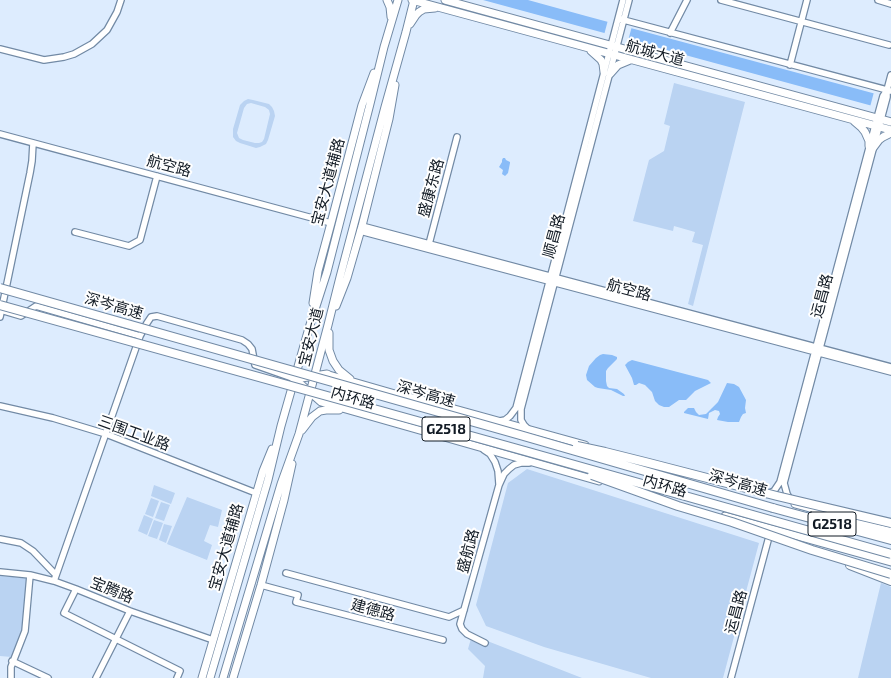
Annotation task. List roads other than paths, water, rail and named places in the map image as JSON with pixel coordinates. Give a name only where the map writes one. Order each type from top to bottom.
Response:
[{"type":"highway","name":"深岑高速","points":[[0,288],[773,508],[891,540]]},
{"type":"highway","name":"深岑高速","points":[[0,307],[525,451],[891,554]]},
{"type":"highway","points":[[520,435],[605,452],[777,496],[891,522]]},
{"type":"highway","points":[[525,451],[678,506],[732,522],[812,550],[891,581]]},
{"type":"highway","points":[[773,508],[844,520],[891,531]]},
{"type":"highway","points":[[812,550],[891,574]]},
{"type":"main road","points":[[387,0],[391,12],[391,25]]},
{"type":"main road","name":"宝安大道","points":[[210,678],[268,480],[309,328],[327,272],[384,47],[398,0]]},
{"type":"main road","name":"宝安大道","points":[[223,678],[281,484],[296,445],[406,32],[413,0]]},
{"type":"main road","name":"航城大道","points":[[413,0],[877,126],[891,132]]},
{"type":"main road","name":"航城大道","points":[[445,0],[615,43],[880,115],[891,122]]},
{"type":"main road","points":[[406,32],[413,19],[419,12],[430,8],[439,8]]},
{"type":"main road","name":"宝安大道辅路","points":[[309,328],[318,271],[362,105],[384,47]]},
{"type":"main road","points":[[588,48],[601,60],[607,73],[618,65],[631,60]]},
{"type":"main road","points":[[357,382],[344,375],[332,361],[329,350],[328,326],[347,278],[361,229],[391,111],[399,57]]},
{"type":"main road","points":[[852,120],[865,132],[871,147],[891,132]]},
{"type":"main road","name":"内环路","points":[[295,379],[326,374],[891,531]]},
{"type":"main road","name":"内环路","points":[[295,379],[322,402],[347,410],[891,562]]},
{"type":"main road","points":[[299,434],[312,417],[320,411],[347,410]]},
{"type":"main road","name":"宝安大道辅路","points":[[202,678],[256,493],[263,471],[282,426]]},
{"type":"main road","points":[[233,678],[261,585],[284,500],[296,445]]},
{"type":"street","points":[[0,49],[44,60],[74,54],[92,44],[107,30],[113,21],[121,0]]},
{"type":"street","points":[[621,21],[623,0]]},
{"type":"street","points":[[621,21],[629,0]]},
{"type":"street","points":[[670,32],[687,0]]},
{"type":"street","points":[[720,0],[889,45]]},
{"type":"street","points":[[790,65],[807,0]]},
{"type":"street","points":[[878,0],[891,4]]},
{"type":"street","points":[[621,21],[670,32],[889,91]]},
{"type":"street","name":"顺昌路","points":[[500,422],[510,416],[516,408],[552,280],[621,21]]},
{"type":"street","name":"运昌路","points":[[796,504],[787,494],[784,483],[871,147],[885,97],[889,91],[891,75]]},
{"type":"street","name":"航空路","points":[[0,134],[331,223]]},
{"type":"street","name":"盛康东路","points":[[429,244],[457,137]]},
{"type":"street","points":[[0,317],[0,307],[30,173],[33,143]]},
{"type":"street","points":[[75,232],[129,246],[140,240],[157,176]]},
{"type":"street","name":"航空路","points":[[361,229],[429,244],[552,280]]},
{"type":"street","name":"航空路","points":[[361,229],[818,350],[891,367]]},
{"type":"street","name":"顺昌路","points":[[528,429],[521,420],[521,409],[552,280]]},
{"type":"street","points":[[0,307],[21,316],[36,306],[140,336]]},
{"type":"street","points":[[54,581],[140,336],[151,317],[156,316],[242,340],[252,349],[255,365],[295,379]]},
{"type":"street","name":"运昌路","points":[[763,495],[774,491],[780,482],[818,350]]},
{"type":"street","name":"航空路","points":[[818,350],[891,372]]},
{"type":"street","name":"三围工业路","points":[[0,406],[53,418],[106,434],[256,493]]},
{"type":"street","points":[[479,447],[487,452],[495,462],[498,471],[499,484]]},
{"type":"street","points":[[499,484],[504,474],[514,465],[520,463],[535,463]]},
{"type":"street","name":"盛航路","points":[[485,643],[466,634],[460,624],[499,484]]},
{"type":"street","name":"运昌路","points":[[730,678],[771,529]]},
{"type":"street","points":[[0,539],[21,543],[33,551],[56,575]]},
{"type":"street","name":"宝腾路","points":[[0,572],[30,575],[76,588],[130,610],[213,640]]},
{"type":"street","points":[[286,572],[449,617],[464,610]]},
{"type":"street","points":[[11,678],[12,661],[25,631],[30,575]]},
{"type":"street","name":"建德路","points":[[261,585],[298,595],[296,602],[443,640]]},
{"type":"street","points":[[76,588],[64,613],[180,670],[177,678]]},
{"type":"street","points":[[96,678],[130,610]]},
{"type":"street","points":[[12,661],[48,678]]},
{"type":"water","points":[[483,0],[528,0],[891,98],[891,111]]},
{"type":"water","points":[[503,158],[510,162],[508,173],[505,176],[502,174],[503,170],[499,167]]},
{"type":"water","points":[[603,354],[617,357],[617,359],[606,371],[607,386],[609,388],[617,389],[625,396],[611,390],[595,387],[587,380],[586,375],[589,366],[596,358]]},
{"type":"water","points":[[632,360],[708,380],[711,383],[695,391],[686,400],[679,400],[669,407],[664,407],[655,401],[652,392],[645,385],[639,383],[634,385],[625,365]]},
{"type":"water","points":[[727,383],[734,384],[739,387],[746,400],[746,413],[743,414],[739,422],[717,420],[720,414],[719,411],[715,410],[709,413],[708,419],[684,413],[688,408],[694,408],[699,415],[706,414],[718,402]]}]
